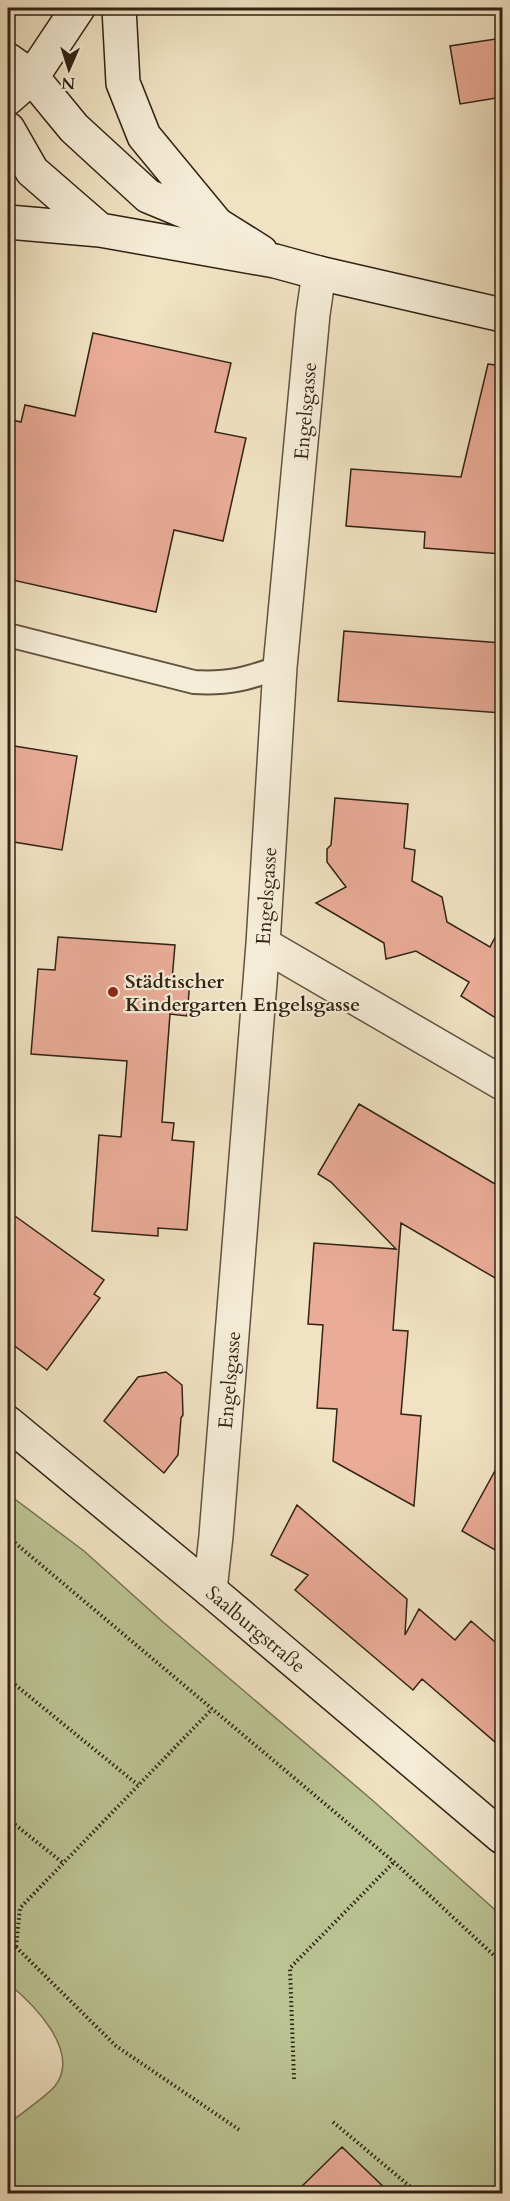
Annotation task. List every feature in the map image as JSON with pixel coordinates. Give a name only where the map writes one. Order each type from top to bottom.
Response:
[{"type":"street","points":[[78,8],[16,78],[148,196],[218,225],[275,261]]},
{"type":"street","points":[[119,8],[123,83],[144,136],[218,225]]},
{"type":"street","points":[[8,129],[32,171],[100,230]]},
{"type":"street","points":[[8,222],[100,230],[275,261],[502,315]]},
{"type":"street","name":"Engelsgasse","points":[[210,1590],[263,944],[280,667],[314,314],[320,273]]},
{"type":"street","points":[[263,944],[502,1083]]},
{"type":"street","name":"Saalburgstraße","points":[[8,1424],[210,1590],[502,1837]]},
{"type":"lane","points":[[8,635],[194,682],[218,684],[242,680],[280,667]]},
{"type":"path","points":[[8,1537],[394,1862],[502,1964]]},
{"type":"path","points":[[8,1679],[138,1785]]},
{"type":"path","points":[[16,1947],[20,1908],[212,1709]]},
{"type":"path","points":[[8,1819],[63,1863]]},
{"type":"path","points":[[294,2079],[290,1968],[394,1862]]},
{"type":"path","points":[[8,1944],[16,1947],[116,2046],[241,2131]]},
{"type":"path","points":[[333,2122],[419,2193]]},
{"type":"green space","points":[[8,1494],[84,1551],[163,1622],[371,1799],[502,1916],[502,2193],[8,2193],[8,2124],[55,2086],[62,2072],[62,2058],[58,2043],[41,2015],[8,1983]]},
{"type":"building","points":[[502,38],[502,97],[460,104],[450,46]]},
{"type":"building","points":[[93,333],[231,363],[215,432],[246,438],[223,541],[174,530],[156,612],[8,579],[8,419],[21,422],[25,405],[75,416]]},
{"type":"building","points":[[488,364],[502,366],[502,554],[424,548],[425,532],[346,526],[351,469],[461,477]]},
{"type":"building","points":[[344,631],[502,643],[502,713],[338,701]]},
{"type":"building","points":[[8,745],[77,756],[62,850],[8,841]]},
{"type":"building","points":[[335,798],[408,804],[404,848],[415,850],[412,881],[442,897],[447,922],[490,947],[502,924],[502,1022],[461,996],[469,982],[416,951],[386,959],[384,943],[316,903],[346,887],[327,862],[327,849],[331,845]]},
{"type":"building","points":[[58,937],[175,945],[172,980],[190,980],[187,1016],[170,1014],[162,1122],[174,1123],[172,1140],[194,1142],[187,1230],[158,1228],[158,1236],[92,1231],[99,1135],[121,1137],[127,1061],[31,1054],[38,969],[55,970]]},
{"type":"building","points":[[359,1104],[502,1188],[502,1282],[401,1223],[393,1330],[408,1331],[401,1414],[421,1416],[414,1506],[333,1461],[337,1409],[317,1408],[323,1325],[308,1324],[314,1243],[396,1249],[331,1182],[318,1174]]},
{"type":"building","points":[[8,1211],[104,1280],[94,1294],[100,1298],[47,1370],[8,1341]]},
{"type":"building","points":[[166,1372],[182,1385],[183,1415],[178,1455],[164,1473],[104,1421],[138,1377]]},
{"type":"building","points":[[502,1458],[502,1554],[462,1531]]},
{"type":"building","points":[[297,1505],[407,1599],[405,1635],[419,1609],[455,1640],[471,1621],[502,1648],[502,1748],[422,1679],[413,1690],[295,1590],[308,1575],[271,1555]]},
{"type":"building","points":[[342,2147],[390,2193],[295,2193]]},
{"type":"place","name":"Städtischer Kindergarten Engelsgasse","points":[[113,992]]}]
